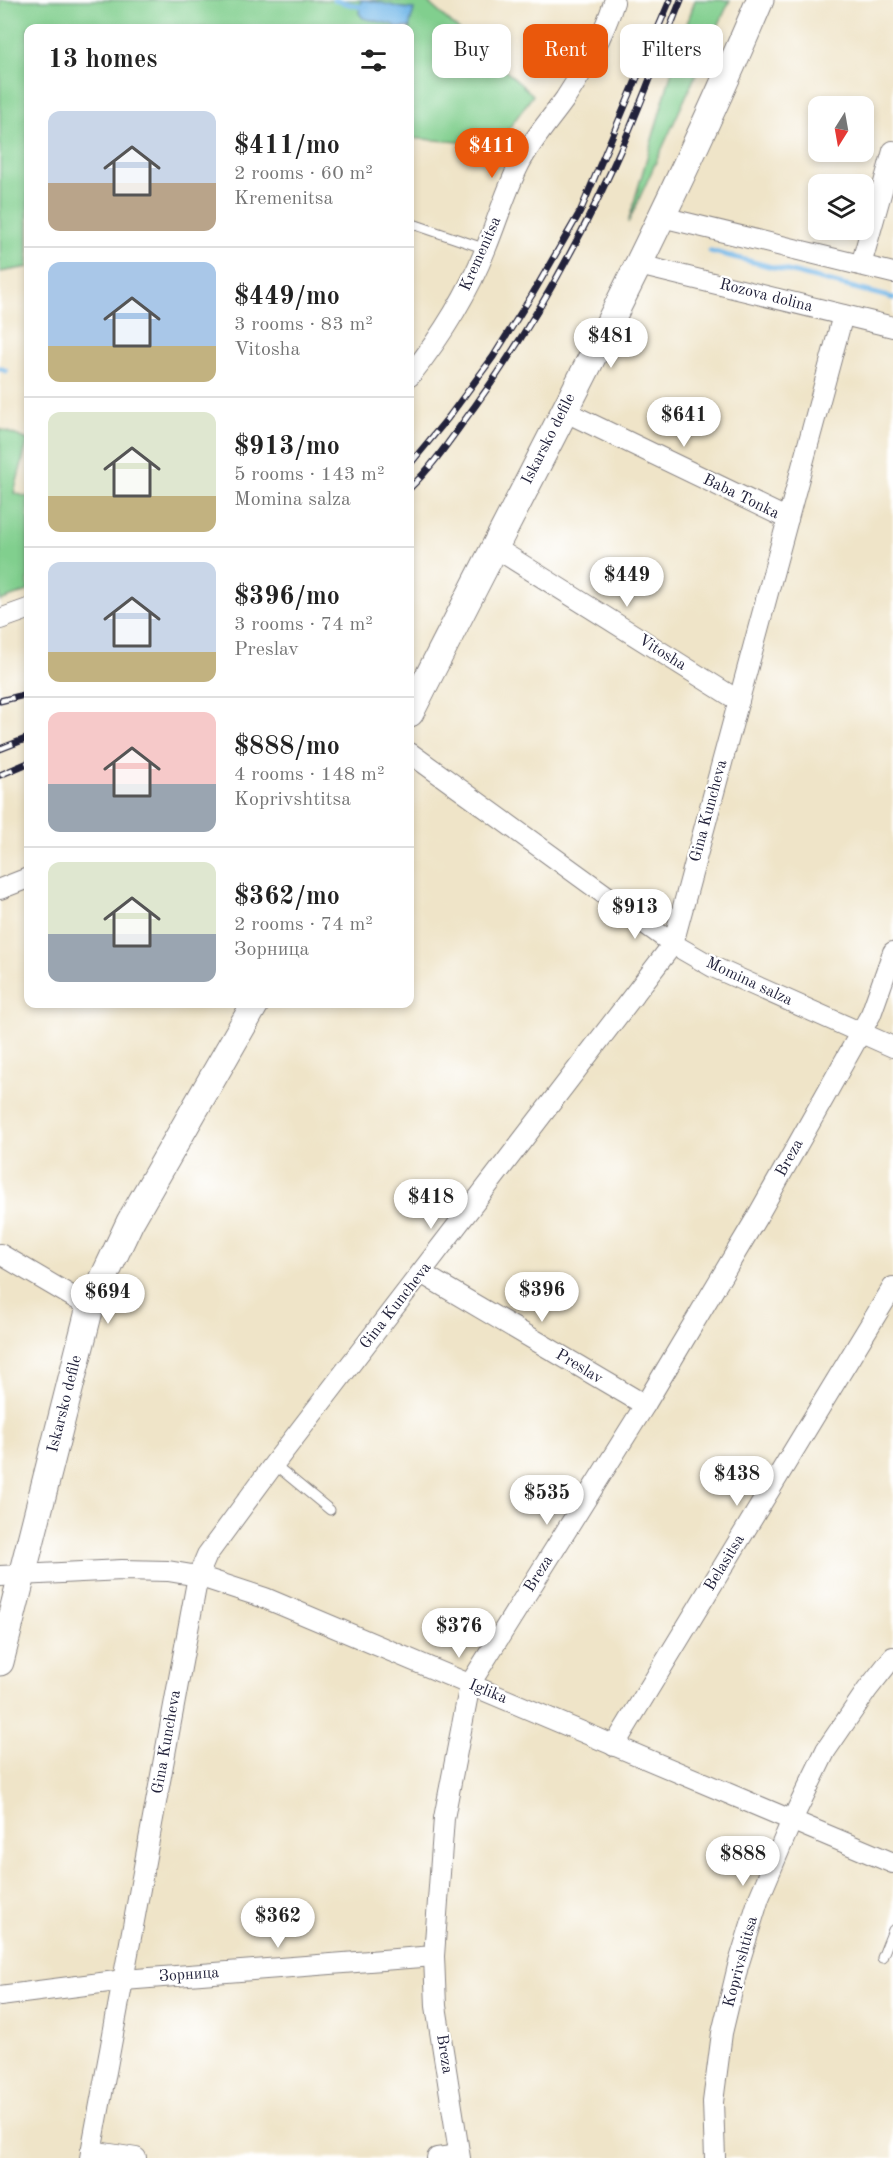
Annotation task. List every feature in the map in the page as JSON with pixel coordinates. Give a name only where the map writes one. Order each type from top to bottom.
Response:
[{"type":"main road","name":"Iskarsko defile","points":[[414,705],[639,265],[702,134],[760,0]]},
{"type":"main road","name":"Iskarsko defile","points":[[0,1662],[11,1575],[90,1307],[130,1222],[253,1008]]},
{"type":"street","name":"Kremenitsa","points":[[414,371],[434,345],[457,306],[486,249],[506,193],[521,161],[586,66],[606,29],[614,1]]},
{"type":"street","points":[[861,266],[893,151]]},
{"type":"street","points":[[662,217],[893,273]]},
{"type":"street","name":"Rozova dolina","points":[[639,265],[893,327]]},
{"type":"street","name":"Gina Kuncheva","points":[[91,2154],[198,1576],[207,1556],[274,1464],[673,944],[843,315]]},
{"type":"street","name":"Baba Tonka","points":[[564,411],[788,519]]},
{"type":"street","name":"Vitosha","points":[[494,547],[740,701]]},
{"type":"street","points":[[0,620],[24,611]]},
{"type":"street","name":"Momina salza","points":[[414,756],[673,944],[713,967],[893,1047]]},
{"type":"street","points":[[0,889],[24,880]]},
{"type":"street","name":"Breza","points":[[460,2157],[436,2006],[434,1956],[444,1818],[470,1684],[645,1405],[757,1217],[871,1014],[893,952]]},
{"type":"street","points":[[0,1254],[90,1307]]},
{"type":"street","name":"Preslav","points":[[421,1273],[645,1405]]},
{"type":"street","name":"Belasitsa","points":[[614,1746],[893,1287]]},
{"type":"street","name":"Iglika","points":[[11,1575],[122,1570],[168,1571],[198,1576],[265,1598],[893,1863]]},
{"type":"street","name":"Koprivshtitsa","points":[[715,2158],[713,2102],[722,2032],[738,1966],[759,1898],[792,1820],[826,1750],[867,1690],[893,1658]]},
{"type":"street","name":"Зорница","points":[[0,1996],[124,1980],[434,1956]]},
{"type":"street","points":[[91,2154],[136,2158]]},
{"type":"street","points":[[437,2158],[460,2157]]},
{"type":"lane","points":[[414,224],[486,249]]},
{"type":"lane","points":[[274,1464],[330,1510]]},
{"type":"lane","points":[[882,1958],[893,1930]]},
{"type":"green space","points":[[0,0],[425,0],[452,24],[432,24],[432,78],[511,78],[511,76],[533,95],[497,145],[414,138],[414,24],[24,24],[24,268],[0,272]]},
{"type":"green space","points":[[695,0],[730,0],[719,24],[687,24]]},
{"type":"green space","points":[[670,78],[694,78],[628,223]]},
{"type":"green space","points":[[0,429],[24,438],[24,455],[14,493],[24,496],[24,592],[0,601]]},
{"type":"water","points":[[361,0],[414,9],[410,24],[390,24],[363,18],[359,13]]},
{"type":"waterway","points":[[334,0],[365,8]]},
{"type":"waterway","points":[[710,251],[893,298]]},
{"type":"waterway","points":[[0,368],[6,371]]},
{"type":"railway","points":[[414,459],[493,357],[580,212],[670,0]]},
{"type":"railway","points":[[414,484],[428,469],[497,375],[557,277],[593,210],[625,140],[681,0]]},
{"type":"railway","points":[[0,701],[24,695]]},
{"type":"railway","points":[[0,749],[24,740]]},
{"type":"railway","points":[[0,775],[24,765]]}]
